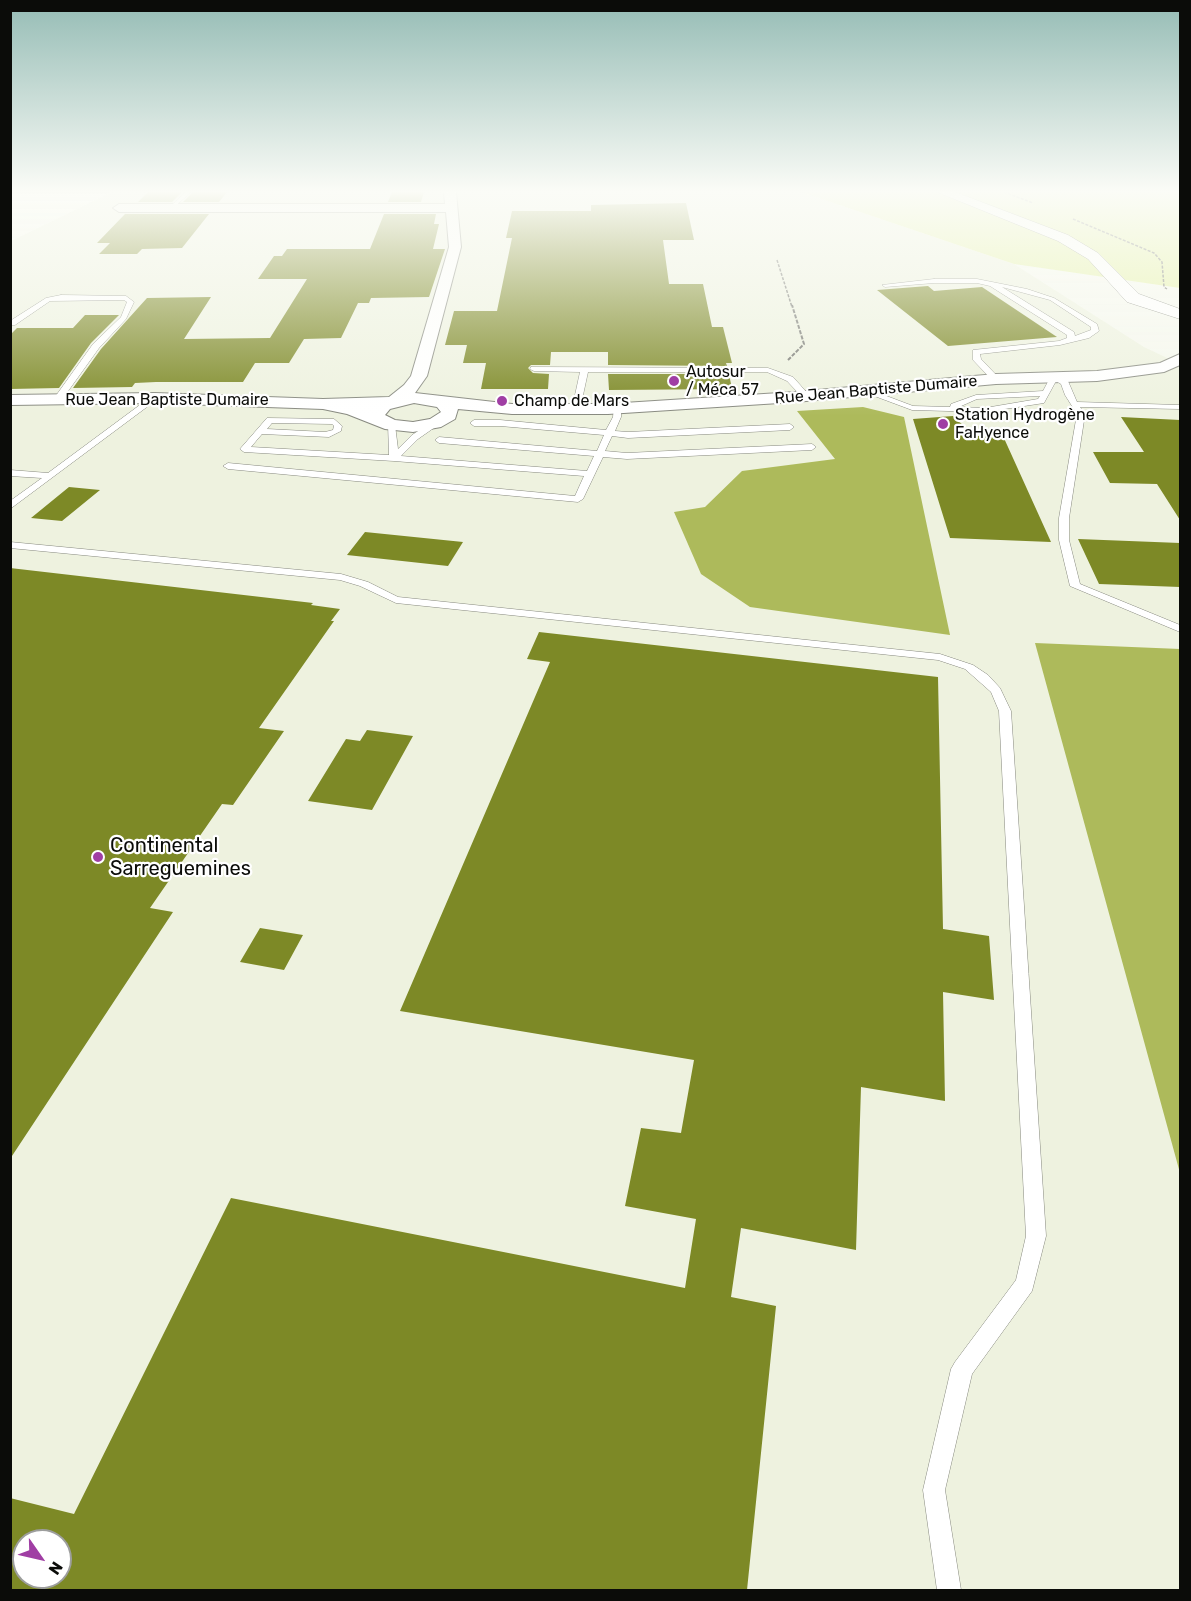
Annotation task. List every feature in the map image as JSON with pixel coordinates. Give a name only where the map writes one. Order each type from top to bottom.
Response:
[{"type":"main road","points":[[1102,267],[1133,298],[1180,314]]},
{"type":"main road","points":[[1107,272],[1105,281],[1113,302],[1123,310],[1154,324]]},
{"type":"street","points":[[384,422],[376,414],[378,409],[393,402],[410,389],[419,376],[449,267]]},
{"type":"street","name":"Rue Jean Baptiste Dumaire","points":[[1098,376],[1164,367],[1180,359]]},
{"type":"street","points":[[419,376],[439,417]]},
{"type":"street","name":"Rue Jean Baptiste Dumaire","points":[[323,404],[351,409],[384,422],[413,427],[439,417],[474,412],[512,409],[617,409],[806,396],[996,379],[1098,376],[1180,380]]},
{"type":"street","name":"Rue Jean Baptiste Dumaire","points":[[10,400],[155,398],[323,404],[393,402],[414,398],[439,417]]},
{"type":"lane","points":[[885,285],[977,280],[1025,290],[1052,299],[1094,326],[1095,331],[1086,336],[1060,343],[976,352],[977,360],[996,379]]},
{"type":"lane","points":[[992,284],[1071,334],[1071,339]]},
{"type":"lane","points":[[12,323],[48,299],[61,297],[126,298],[131,302],[124,318],[96,346],[58,399]]},
{"type":"lane","points":[[534,369],[768,370],[782,374],[806,396]]},
{"type":"lane","points":[[576,409],[585,370]]},
{"type":"lane","points":[[865,391],[912,408],[985,410],[1028,405],[1041,401],[1055,376],[1065,383],[1081,414],[1064,519],[1064,540],[1075,586],[1180,629]]},
{"type":"lane","points":[[946,409],[958,404],[1044,395]]},
{"type":"lane","points":[[10,506],[155,398]]},
{"type":"lane","points":[[1075,404],[1180,407]]},
{"type":"lane","points":[[228,466],[578,499],[617,417],[617,409]]},
{"type":"lane","points":[[393,458],[439,417],[599,454],[627,456],[812,447]]},
{"type":"lane","points":[[220,474],[270,420],[334,422],[338,426],[337,431],[326,435],[260,431]]},
{"type":"lane","points":[[384,422],[393,458]]},
{"type":"lane","points":[[474,423],[500,423],[628,435],[790,427]]},
{"type":"lane","points":[[244,449],[589,474]]},
{"type":"lane","points":[[10,473],[50,476]]},
{"type":"lane","points":[[10,544],[341,577],[364,584],[396,600],[940,657],[969,666],[996,691],[1005,711],[1036,1236],[1024,1284],[962,1369],[934,1490],[949,1590]]},
{"type":"path","points":[[779,267],[804,344],[783,366],[782,374]]},
{"type":"shaded area","points":[[11,267],[1018,267],[1144,347],[1180,364],[1180,1590],[11,1590]]},
{"type":"green space","points":[[1033,267],[1180,267],[1180,288]]},
{"type":"green space","points":[[863,407],[904,417],[950,635],[750,607],[701,574],[674,512],[705,507],[742,471],[835,459],[797,411]]},
{"type":"green space","points":[[1035,643],[1180,649],[1180,1173]]},
{"type":"building","points":[[267,267],[439,267],[429,297],[371,298],[369,303],[358,303],[341,338],[304,339],[289,363],[255,363],[243,382],[156,382],[135,383],[132,387],[73,388],[101,349],[147,298],[211,297],[184,339],[270,338],[307,279],[258,279]]},
{"type":"building","points":[[506,267],[667,267],[669,284],[703,284],[712,327],[723,327],[732,363],[726,363],[727,366],[608,365],[608,352],[551,352],[550,365],[531,365],[528,368],[533,373],[549,374],[548,389],[481,389],[486,363],[463,363],[467,345],[445,345],[454,311],[497,311]]},
{"type":"building","points":[[928,286],[934,291],[982,287],[1057,337],[948,346],[877,290]]},
{"type":"building","points":[[85,315],[119,315],[91,343],[59,388],[10,389],[10,335],[17,328],[73,328]]},
{"type":"building","name":"Autosur / Méca 57","points":[[608,374],[729,374],[732,389],[609,390]]},
{"type":"building","points":[[953,416],[975,436],[1003,436],[1051,542],[950,538],[913,419]]},
{"type":"building","points":[[1121,417],[1180,420],[1180,520],[1157,484],[1110,483],[1093,452],[1144,452]]},
{"type":"building","points":[[69,487],[100,490],[62,521],[31,518]]},
{"type":"building","points":[[365,532],[463,542],[448,566],[347,555]]},
{"type":"building","points":[[1078,539],[1180,543],[1180,587],[1099,584]]},
{"type":"building","name":"Continental Sarreguemines","points":[[10,568],[313,603],[311,605],[340,609],[259,728],[284,731],[233,805],[222,804],[150,908],[173,912],[10,1159]]},
{"type":"building","points":[[539,632],[938,677],[943,929],[989,936],[994,1000],[943,992],[945,1101],[861,1087],[856,1250],[741,1228],[731,1297],[776,1306],[747,1590],[10,1590],[10,1498],[74,1514],[231,1198],[685,1288],[696,1219],[625,1206],[641,1128],[681,1133],[694,1060],[400,1011],[550,662],[527,659]]},
{"type":"building","points":[[367,730],[413,736],[372,810],[308,801],[346,739],[360,741]]},
{"type":"building","points":[[260,928],[303,935],[284,970],[240,962]]},
{"type":"place","name":"Autosur / Méca 57","points":[[674,381]]},
{"type":"place","name":"Champ de Mars","points":[[502,401]]},
{"type":"place","name":"Station Hydrogène FaHyence","points":[[943,424]]},
{"type":"place","name":"Continental Sarreguemines","points":[[98,857]]}]
